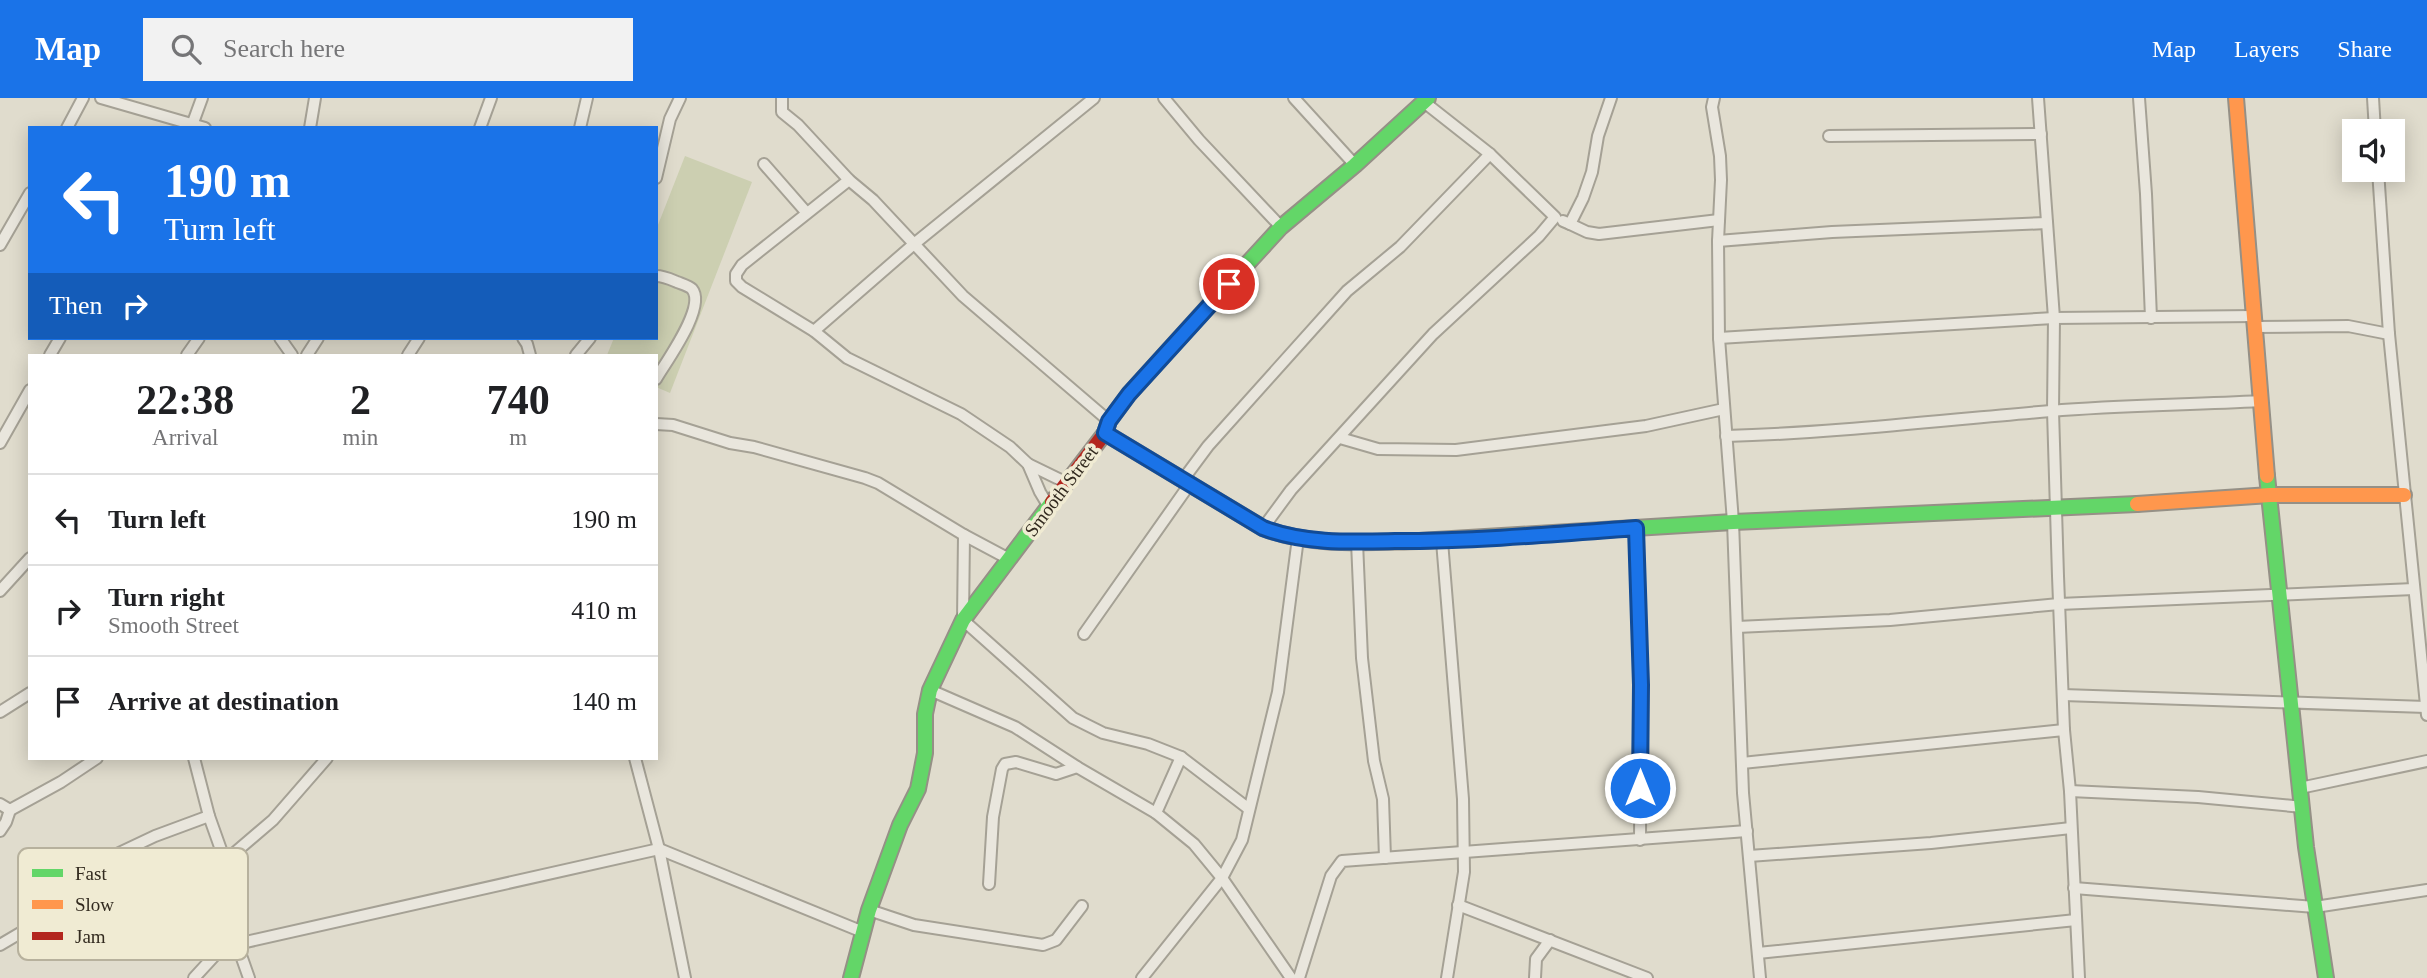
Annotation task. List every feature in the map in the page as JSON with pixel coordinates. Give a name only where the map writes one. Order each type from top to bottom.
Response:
[{"type":"street","points":[[68,126],[83,98]]},
{"type":"street","points":[[101,98],[125,101],[196,126],[202,98]]},
{"type":"street","points":[[310,126],[315,98]]},
{"type":"street","points":[[482,126],[491,98]]},
{"type":"street","points":[[580,126],[587,98]]},
{"type":"street","points":[[658,170],[670,120],[680,98]]},
{"type":"street","points":[[782,98],[782,112],[798,125],[849,180],[873,200],[963,296],[1107,427],[1186,483],[1263,528],[1286,537],[1357,542],[1442,541],[1733,522],[2056,509],[2270,495],[2404,495]]},
{"type":"street","points":[[814,331],[914,244],[1094,98]]},
{"type":"street","points":[[1164,98],[1199,141],[1281,227]]},
{"type":"street","points":[[1294,98],[1355,165]]},
{"type":"street","points":[[1570,224],[1592,172],[1598,136],[1611,98]]},
{"type":"street","points":[[1714,98],[1712,107],[1720,156],[1719,338],[1733,522],[1742,763],[1760,978]]},
{"type":"street","points":[[2038,98],[2054,318],[2053,411],[2059,604],[2079,978]]},
{"type":"street","points":[[2139,98],[2151,318]]},
{"type":"street","points":[[2236,98],[2259,401],[2306,847],[2326,978]]},
{"type":"street","points":[[2373,98],[2374,119]]},
{"type":"street","points":[[1426,100],[1490,154],[1555,216],[1587,232],[1600,234],[1719,220]]},
{"type":"street","name":"Smooth Street","points":[[851,978],[869,910],[900,825],[918,789],[925,753],[925,714],[930,690],[963,620],[1067,483],[1129,394],[1281,227],[1355,165],[1426,100]]},
{"type":"street","points":[[1829,136],[2041,134]]},
{"type":"street","points":[[1084,634],[1208,446],[1347,291],[1399,247],[1490,154]]},
{"type":"street","points":[[764,164],[806,212]]},
{"type":"street","points":[[849,180],[742,265],[735,277],[742,287],[814,331],[847,358],[961,414],[1010,447],[1028,464],[1067,483]]},
{"type":"street","points":[[2379,182],[2389,334],[2427,715]]},
{"type":"street","points":[[0,245],[28,196]]},
{"type":"street","points":[[1263,528],[1291,490],[1433,334],[1539,236],[1555,216]]},
{"type":"street","points":[[1718,241],[1832,232],[2047,223]]},
{"type":"street","points":[[658,276],[691,288],[695,294],[695,302],[681,341],[658,376]]},
{"type":"street","points":[[1719,338],[2054,318],[2151,318],[2348,326],[2389,334]]},
{"type":"street","points":[[577,354],[588,340]]},
{"type":"street","points":[[0,443],[28,394]]},
{"type":"street","points":[[1726,436],[1810,433],[2053,411],[2259,401]]},
{"type":"street","points":[[1340,438],[1378,449],[1457,450],[1646,426],[1724,409]]},
{"type":"street","points":[[658,424],[673,425],[878,483],[964,535],[1010,559]]},
{"type":"street","points":[[1028,464],[1049,507]]},
{"type":"street","points":[[1636,528],[1641,685],[1640,840]]},
{"type":"street","points":[[964,535],[963,620],[1073,718],[1103,733],[1148,744],[1181,757],[1249,809]]},
{"type":"street","points":[[1142,978],[1222,878],[1242,840],[1278,692],[1298,538]]},
{"type":"street","points":[[1442,541],[1464,853],[1464,872],[1447,978]]},
{"type":"street","points":[[1357,542],[1362,658],[1374,761],[1383,800],[1385,858]]},
{"type":"street","points":[[0,591],[28,560]]},
{"type":"street","points":[[1737,627],[1890,620],[2059,604],[2414,589]]},
{"type":"street","points":[[930,690],[1015,727],[1156,813],[1194,844],[1222,878],[1291,978]]},
{"type":"street","points":[[0,712],[28,694]]},
{"type":"street","points":[[2063,695],[2426,707]]},
{"type":"street","points":[[1742,763],[2064,730]]},
{"type":"street","points":[[1156,813],[1181,757]]},
{"type":"street","points":[[0,831],[6,822],[5,807],[61,782],[94,760]]},
{"type":"street","points":[[195,760],[220,848]]},
{"type":"street","points":[[241,848],[273,820],[325,760]]},
{"type":"street","points":[[636,760],[659,849],[684,978]]},
{"type":"street","points":[[2301,788],[2427,761]]},
{"type":"street","points":[[989,884],[993,817],[1005,764],[1016,762],[1056,774],[1077,767]]},
{"type":"street","points":[[2070,791],[2198,797],[2303,807]]},
{"type":"street","points":[[130,848],[209,816]]},
{"type":"street","points":[[1749,856],[1931,843],[2071,828]]},
{"type":"street","points":[[1299,978],[1331,876],[1342,860],[1747,831]]},
{"type":"street","points":[[248,942],[659,849],[863,932]]},
{"type":"street","points":[[2074,888],[2315,906],[2427,890]]},
{"type":"street","points":[[1458,905],[1550,940],[1625,974],[1647,978]]},
{"type":"street","points":[[869,910],[914,925],[1043,945],[1056,940],[1082,906]]},
{"type":"street","points":[[1758,953],[2076,920]]},
{"type":"street","points":[[0,945],[18,934]]},
{"type":"street","points":[[1535,978],[1536,959],[1550,940]]},
{"type":"street","points":[[194,978],[210,960]]},
{"type":"street","points":[[243,960],[249,978]]},
{"type":"green space","points":[[685,156],[752,182],[670,393],[658,388],[658,354],[607,354],[613,340],[658,340],[658,225]]},
{"type":"traffic: fast","points":[[1215,299],[1281,227],[1355,165],[1428,98]]},
{"type":"traffic: fast","points":[[2267,476],[2306,847],[2326,978]]},
{"type":"traffic: fast","points":[[851,978],[869,910],[900,825],[918,789],[925,753],[925,714],[930,690],[963,620],[1052,502]]},
{"type":"traffic: fast","points":[[1419,541],[1733,522],[2137,504]]},
{"type":"traffic: slow","points":[[2236,98],[2267,476]]},
{"type":"traffic: slow","points":[[2137,504],[2270,495],[2404,495]]},
{"type":"traffic: jam","points":[[1052,502],[1105,433],[1109,421],[1129,394],[1215,299]]},
{"type":"traffic: jam","points":[[1105,433],[1263,528],[1320,541],[1419,541]]},
{"type":"route","points":[[1229,284],[1129,394],[1109,421],[1105,433],[1263,528],[1286,537],[1341,542],[1442,541],[1636,528],[1641,685],[1640,788]]}]
